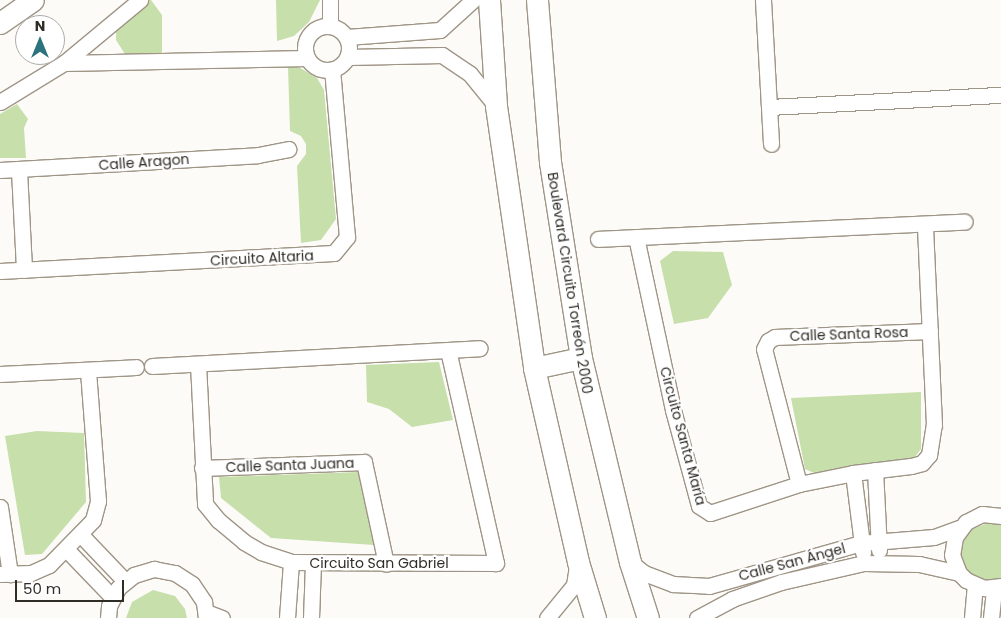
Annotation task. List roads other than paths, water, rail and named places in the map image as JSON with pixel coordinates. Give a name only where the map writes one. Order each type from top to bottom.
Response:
[{"type":"main road","points":[[0,23],[33,0]]},
{"type":"main road","points":[[489,0],[496,106],[534,368],[578,562],[595,618]]},
{"type":"main road","name":"Boulevard Circuito Torreón 2000","points":[[536,0],[550,162],[580,358],[630,562],[648,618]]},
{"type":"main road","points":[[534,368],[580,358]]},
{"type":"street","points":[[65,62],[140,0]]},
{"type":"street","points":[[330,0],[330,26]]},
{"type":"street","points":[[473,0],[440,30],[347,37],[339,30],[330,26],[322,27],[309,35],[305,50],[307,58],[318,68],[332,70],[348,57],[389,54],[442,55],[470,74],[496,106]]},
{"type":"street","points":[[762,0],[771,144]]},
{"type":"street","points":[[440,30],[442,55]]},
{"type":"street","points":[[388,35],[389,54]]},
{"type":"street","points":[[347,37],[348,57]]},
{"type":"street","points":[[65,63],[307,58]]},
{"type":"street","points":[[0,102],[61,65]]},
{"type":"street","name":"Circuito Altaria","points":[[0,271],[334,253],[347,238],[332,70]]},
{"type":"street","points":[[769,107],[1001,95]]},
{"type":"street","name":"Calle Aragon","points":[[0,170],[258,155],[288,149]]},
{"type":"street","points":[[19,170],[24,270]]},
{"type":"street","points":[[598,239],[965,222]]},
{"type":"street","name":"Circuito Santa María","points":[[636,237],[673,410],[700,509],[714,513],[800,484],[853,473],[911,466],[922,463],[929,455],[934,426],[925,224]]},
{"type":"street","name":"Calle Santa Rosa","points":[[800,484],[764,349],[768,341],[775,337],[930,331]]},
{"type":"street","points":[[152,366],[480,348]]},
{"type":"street","name":"Circuito San Gabriel","points":[[198,364],[205,504],[218,520],[260,552],[291,562],[386,564],[496,563],[448,350]]},
{"type":"street","points":[[0,374],[136,367]]},
{"type":"street","points":[[0,507],[5,574],[37,570],[49,565],[67,550],[93,520],[98,501],[88,370]]},
{"type":"street","name":"Calle Santa Juana","points":[[202,468],[364,462],[386,564]]},
{"type":"street","points":[[875,470],[880,562]]},
{"type":"street","points":[[853,473],[864,563]]},
{"type":"street","name":"Calle San Ángel","points":[[630,562],[644,572],[673,584],[709,586],[879,540],[934,537],[960,528],[982,514],[1001,516]]},
{"type":"street","points":[[960,528],[952,555],[959,572],[975,585],[998,587],[991,618]]},
{"type":"street","points":[[81,535],[125,580]]},
{"type":"street","points":[[67,550],[112,597]]},
{"type":"street","points":[[288,618],[291,562]]},
{"type":"street","points":[[547,618],[574,585],[578,562]]},
{"type":"street","points":[[311,618],[314,563]]},
{"type":"street","name":"Calle San Ángel","points":[[697,618],[732,599],[782,582],[864,563],[919,564],[959,572]]},
{"type":"street","points":[[108,618],[112,597],[125,580],[144,571],[175,573],[199,593],[206,615],[222,618]]},
{"type":"street","points":[[972,618],[975,585]]}]
